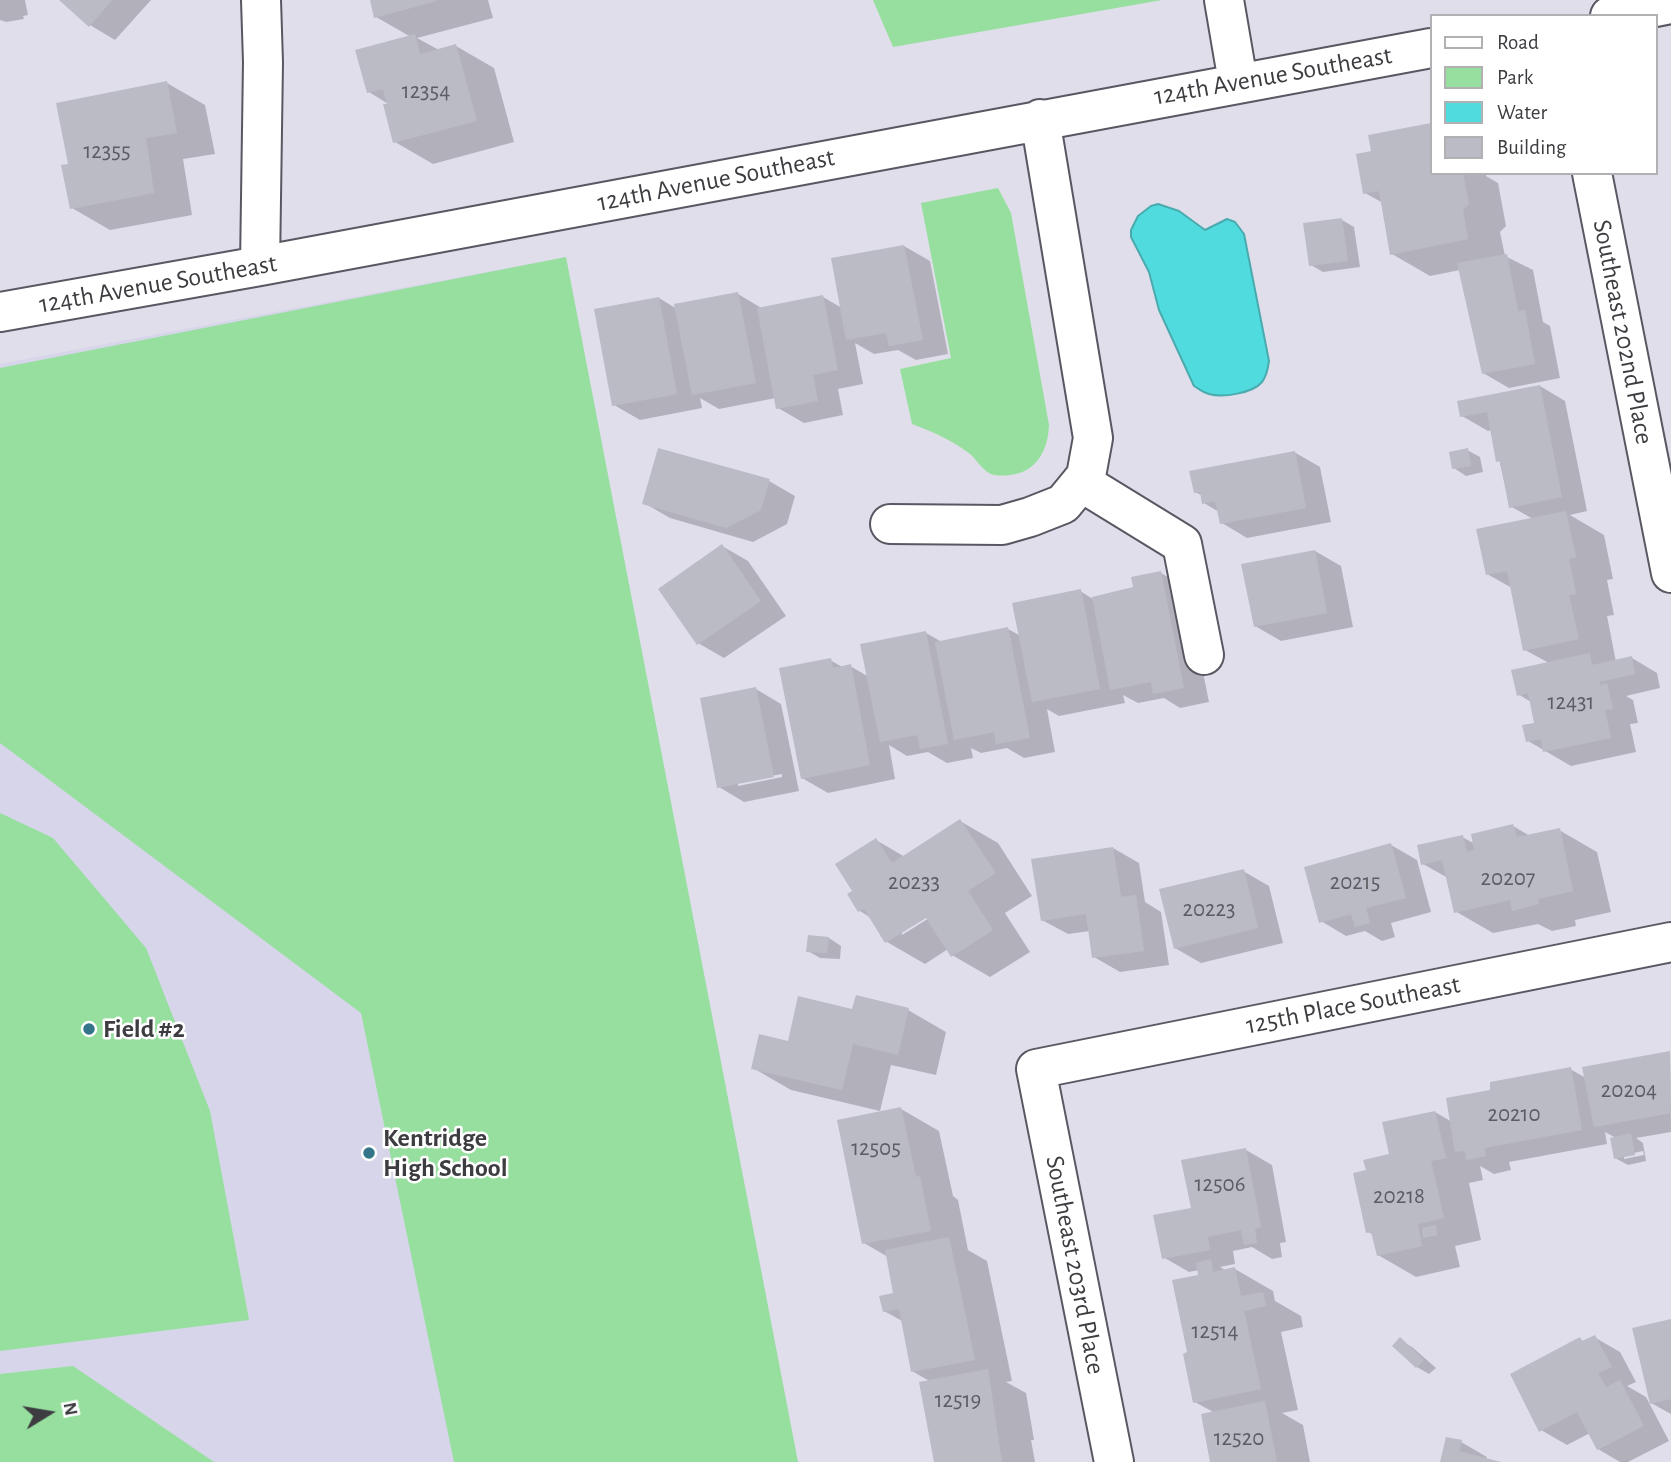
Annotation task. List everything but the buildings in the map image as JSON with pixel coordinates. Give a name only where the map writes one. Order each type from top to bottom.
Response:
[{"type":"street","points":[[260,266],[263,62],[261,0]]},
{"type":"street","points":[[1224,0],[1238,82]]},
{"type":"street","points":[[1620,14],[1671,4]]},
{"type":"street","name":"124th Avenue Southeast","points":[[0,312],[1430,48]]},
{"type":"street","points":[[890,524],[1002,525],[1063,504],[1086,476],[1093,438],[1040,119]]},
{"type":"street","name":"Southeast 202nd Place","points":[[1592,175],[1671,573]]},
{"type":"street","points":[[1081,482],[1182,544],[1204,655]]},
{"type":"street","name":"125th Place Southeast","points":[[1036,1069],[1671,942]]},
{"type":"street","name":"Southeast 203rd Place","points":[[1036,1069],[1114,1462]]},
{"type":"shaded area","name":"Kentridge High School","points":[[566,257],[798,1462],[0,1462],[0,364]]},
{"type":"green space","points":[[873,0],[1162,0],[893,47]]},
{"type":"green space","points":[[998,188],[1011,213],[1049,425],[1043,451],[1034,464],[1019,473],[1002,476],[989,473],[970,454],[949,440],[912,424],[900,369],[951,358],[921,203]]},
{"type":"green space","name":"Kentridge High School","points":[[566,257],[798,1462],[454,1462],[361,1013],[0,743],[0,368]]},
{"type":"green space","name":"Field #2","points":[[0,813],[53,838],[146,948],[210,1111],[249,1320],[0,1351]]},
{"type":"green space","points":[[73,1366],[214,1462],[0,1462],[0,1374]]},
{"type":"water","points":[[1158,204],[1179,211],[1205,230],[1227,219],[1235,222],[1244,234],[1269,361],[1264,380],[1258,386],[1237,394],[1215,395],[1205,393],[1194,386],[1159,310],[1149,272],[1131,237],[1131,230],[1138,216]]},
{"type":"place","name":"Field #2","points":[[89,1029]]},
{"type":"place","name":"Kentridge High School","points":[[369,1153]]}]
